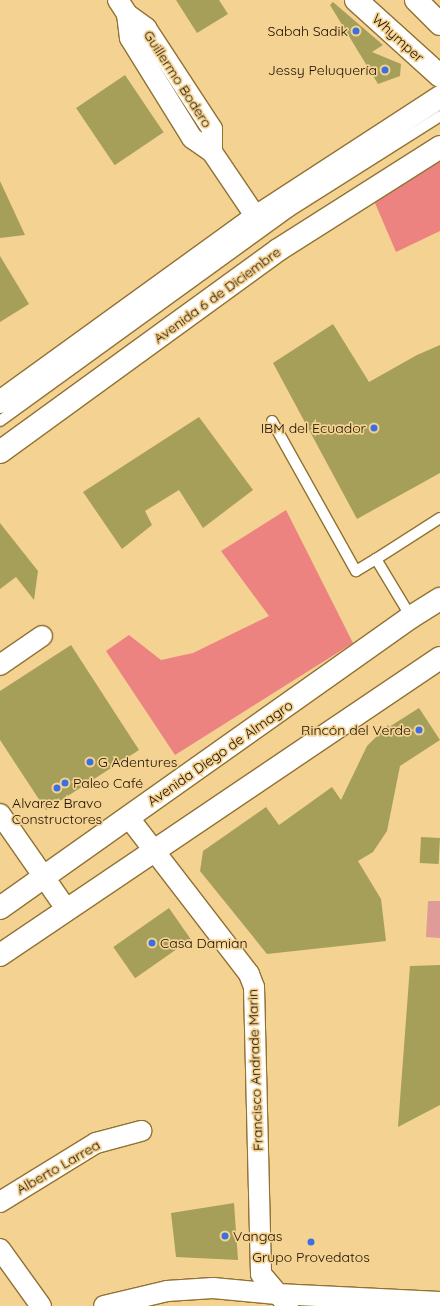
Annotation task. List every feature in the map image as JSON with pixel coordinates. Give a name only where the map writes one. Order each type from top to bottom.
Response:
[{"type":"main road","name":"Whymper","points":[[356,0],[440,76]]},
{"type":"main road","points":[[416,0],[440,24]]},
{"type":"main road","points":[[0,402],[256,217],[440,97]]},
{"type":"main road","name":"Avenida 6 de Diciembre","points":[[0,452],[278,250],[440,147]]},
{"type":"main road","name":"Avenida Diego de Almagro","points":[[0,908],[411,617],[440,599]]},
{"type":"main road","points":[[0,955],[155,852],[440,658]]},
{"type":"street","name":"Guillermo Bodero","points":[[122,7],[130,38],[192,138],[212,152],[256,217]]},
{"type":"street","points":[[0,665],[42,636]]},
{"type":"street","points":[[0,814],[67,910]]},
{"type":"street","name":"Francisco Andrade Marin","points":[[129,818],[249,974],[254,987],[261,1274],[283,1300]]},
{"type":"street","name":"Alberto Larrea","points":[[0,1202],[96,1142],[141,1131]]},
{"type":"street","points":[[0,1249],[41,1306]]},
{"type":"street","points":[[104,1306],[175,1290],[213,1288],[283,1300],[440,1302]]},
{"type":"lane","points":[[0,421],[290,211],[440,116]]},
{"type":"lane","points":[[272,420],[356,570],[440,518]]},
{"type":"lane","points":[[376,559],[411,617]]},
{"type":"shaded area","points":[[440,158],[440,231],[396,252],[375,203]]},
{"type":"shaded area","points":[[286,510],[353,643],[175,755],[106,651],[129,635],[161,660],[193,653],[269,616],[221,551]]},
{"type":"shaded area","points":[[428,901],[440,901],[440,938],[426,937]]},
{"type":"building","points":[[176,0],[219,0],[228,14],[197,33]]},
{"type":"building","points":[[333,2],[383,45],[372,52],[401,64],[400,76],[378,84],[330,5]]},
{"type":"building","points":[[125,75],[164,132],[115,165],[76,108]]},
{"type":"building","points":[[0,181],[25,235],[0,238]]},
{"type":"building","points":[[0,256],[29,304],[0,322]]},
{"type":"building","name":"IBM del Ecuador","points":[[333,324],[369,382],[417,355],[440,345],[440,473],[357,519],[273,363]]},
{"type":"building","points":[[199,417],[253,490],[203,528],[179,490],[145,511],[152,525],[122,549],[83,492]]},
{"type":"building","points":[[0,523],[38,571],[34,600],[16,577],[0,589]]},
{"type":"building","points":[[71,645],[139,750],[46,810],[0,740],[0,691]]},
{"type":"building","points":[[419,708],[440,740],[400,766],[387,831],[373,852],[358,861],[381,899],[386,941],[267,954],[200,871],[203,851],[266,807],[279,825],[332,787],[341,800],[367,746],[388,725],[389,727]]},
{"type":"building","points":[[421,837],[440,838],[439,864],[420,863]]},
{"type":"building","name":"Casa Damian","points":[[169,908],[191,939],[135,978],[113,947]]},
{"type":"building","points":[[440,965],[440,1105],[398,1127],[410,966]]},
{"type":"building","points":[[234,1203],[238,1260],[176,1257],[171,1213]]},
{"type":"place","name":"Sabah Sadik","points":[[356,31]]},
{"type":"place","name":"Jessy Peluquería","points":[[385,70]]},
{"type":"place","name":"IBM del Ecuador","points":[[374,428]]},
{"type":"place","name":"Rincón del Verde","points":[[419,730]]},
{"type":"place","name":"G Adentures","points":[[90,762]]},
{"type":"place","name":"Paleo Café","points":[[65,783]]},
{"type":"place","name":"Alvarez Bravo Constructores","points":[[57,788]]},
{"type":"place","name":"Casa Damian","points":[[152,943]]},
{"type":"place","name":"Vangas","points":[[225,1236]]},
{"type":"place","name":"Grupo Provedatos","points":[[311,1242]]}]
